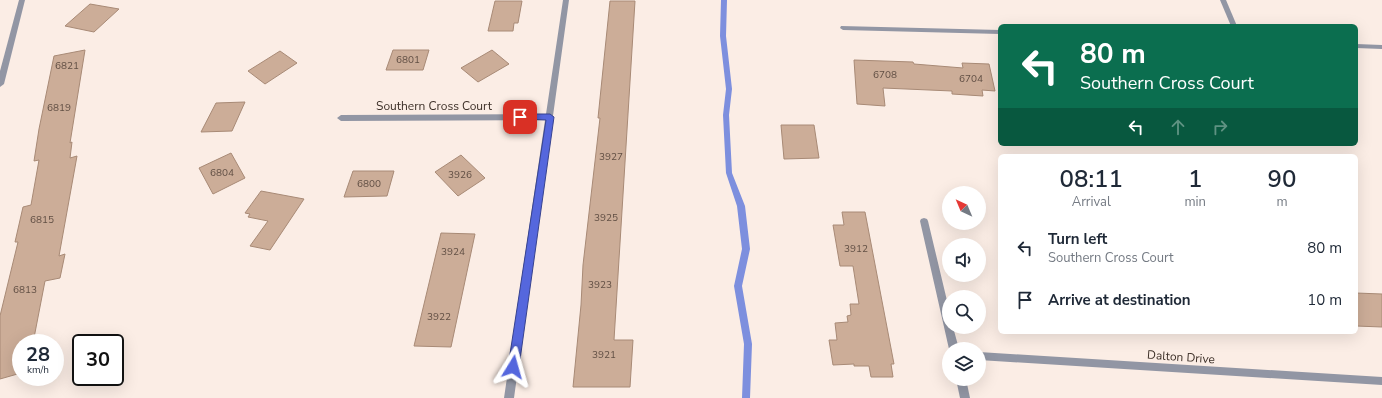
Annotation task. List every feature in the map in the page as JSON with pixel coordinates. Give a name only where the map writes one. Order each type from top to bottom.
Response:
[{"type":"street","points":[[0,84],[22,0]]},
{"type":"street","points":[[508,398],[566,0]]},
{"type":"street","points":[[1223,0],[1233,24]]},
{"type":"street","points":[[843,28],[998,32]]},
{"type":"street","points":[[1358,46],[1382,47]]},
{"type":"street","name":"Southern Cross Court","points":[[341,118],[550,117]]},
{"type":"street","points":[[924,221],[952,342]]},
{"type":"street","name":"Dalton Drive","points":[[986,356],[1382,381]]},
{"type":"street","points":[[962,386],[965,398]]},
{"type":"building","points":[[495,1],[522,1],[518,23],[514,23],[513,31],[488,31]]},
{"type":"building","points":[[610,1],[635,1],[614,340],[633,340],[630,387],[573,387],[581,305],[583,265],[600,118],[598,118]]},
{"type":"building","points":[[90,4],[119,9],[94,32],[65,26]]},
{"type":"building","points":[[85,50],[70,143],[72,142],[70,158],[77,156],[59,256],[65,254],[60,278],[45,281],[35,334],[12,334],[12,376],[0,379],[0,316],[18,242],[15,242],[23,207],[31,205],[39,160],[34,161],[54,56]]},
{"type":"building","points":[[393,50],[429,50],[423,70],[386,70]]},
{"type":"building","points":[[492,50],[509,64],[478,82],[461,68]]},
{"type":"building","points":[[280,51],[297,63],[265,84],[248,71]]},
{"type":"building","points":[[854,60],[913,62],[914,64],[963,68],[962,63],[989,64],[995,91],[982,90],[983,96],[952,94],[952,91],[883,88],[885,106],[857,104]]},
{"type":"building","points":[[245,102],[232,131],[201,132],[216,103]]},
{"type":"building","points":[[781,125],[814,125],[819,158],[784,159]]},
{"type":"building","points":[[231,153],[245,178],[213,194],[199,168]]},
{"type":"building","points":[[461,155],[485,178],[458,196],[435,172]]},
{"type":"building","points":[[353,171],[394,171],[387,196],[344,197]]},
{"type":"building","points":[[261,191],[304,199],[270,250],[250,246],[268,221],[248,217],[250,214],[245,213]]},
{"type":"building","points":[[842,212],[865,212],[894,364],[891,364],[893,377],[871,377],[869,366],[854,366],[854,364],[833,365],[829,340],[837,340],[835,323],[848,322],[847,316],[851,315],[850,304],[859,304],[853,266],[840,266],[833,225],[844,225]]},
{"type":"building","points":[[441,233],[475,234],[451,347],[414,346]]},
{"type":"building","points":[[1358,293],[1382,294],[1382,327],[1358,326]]},
{"type":"waterway","points":[[724,0],[723,36],[729,89],[726,115],[729,173],[741,206],[746,249],[738,286],[748,344],[746,398]]},
{"type":"route","points":[[513,367],[550,117],[520,117]]}]
